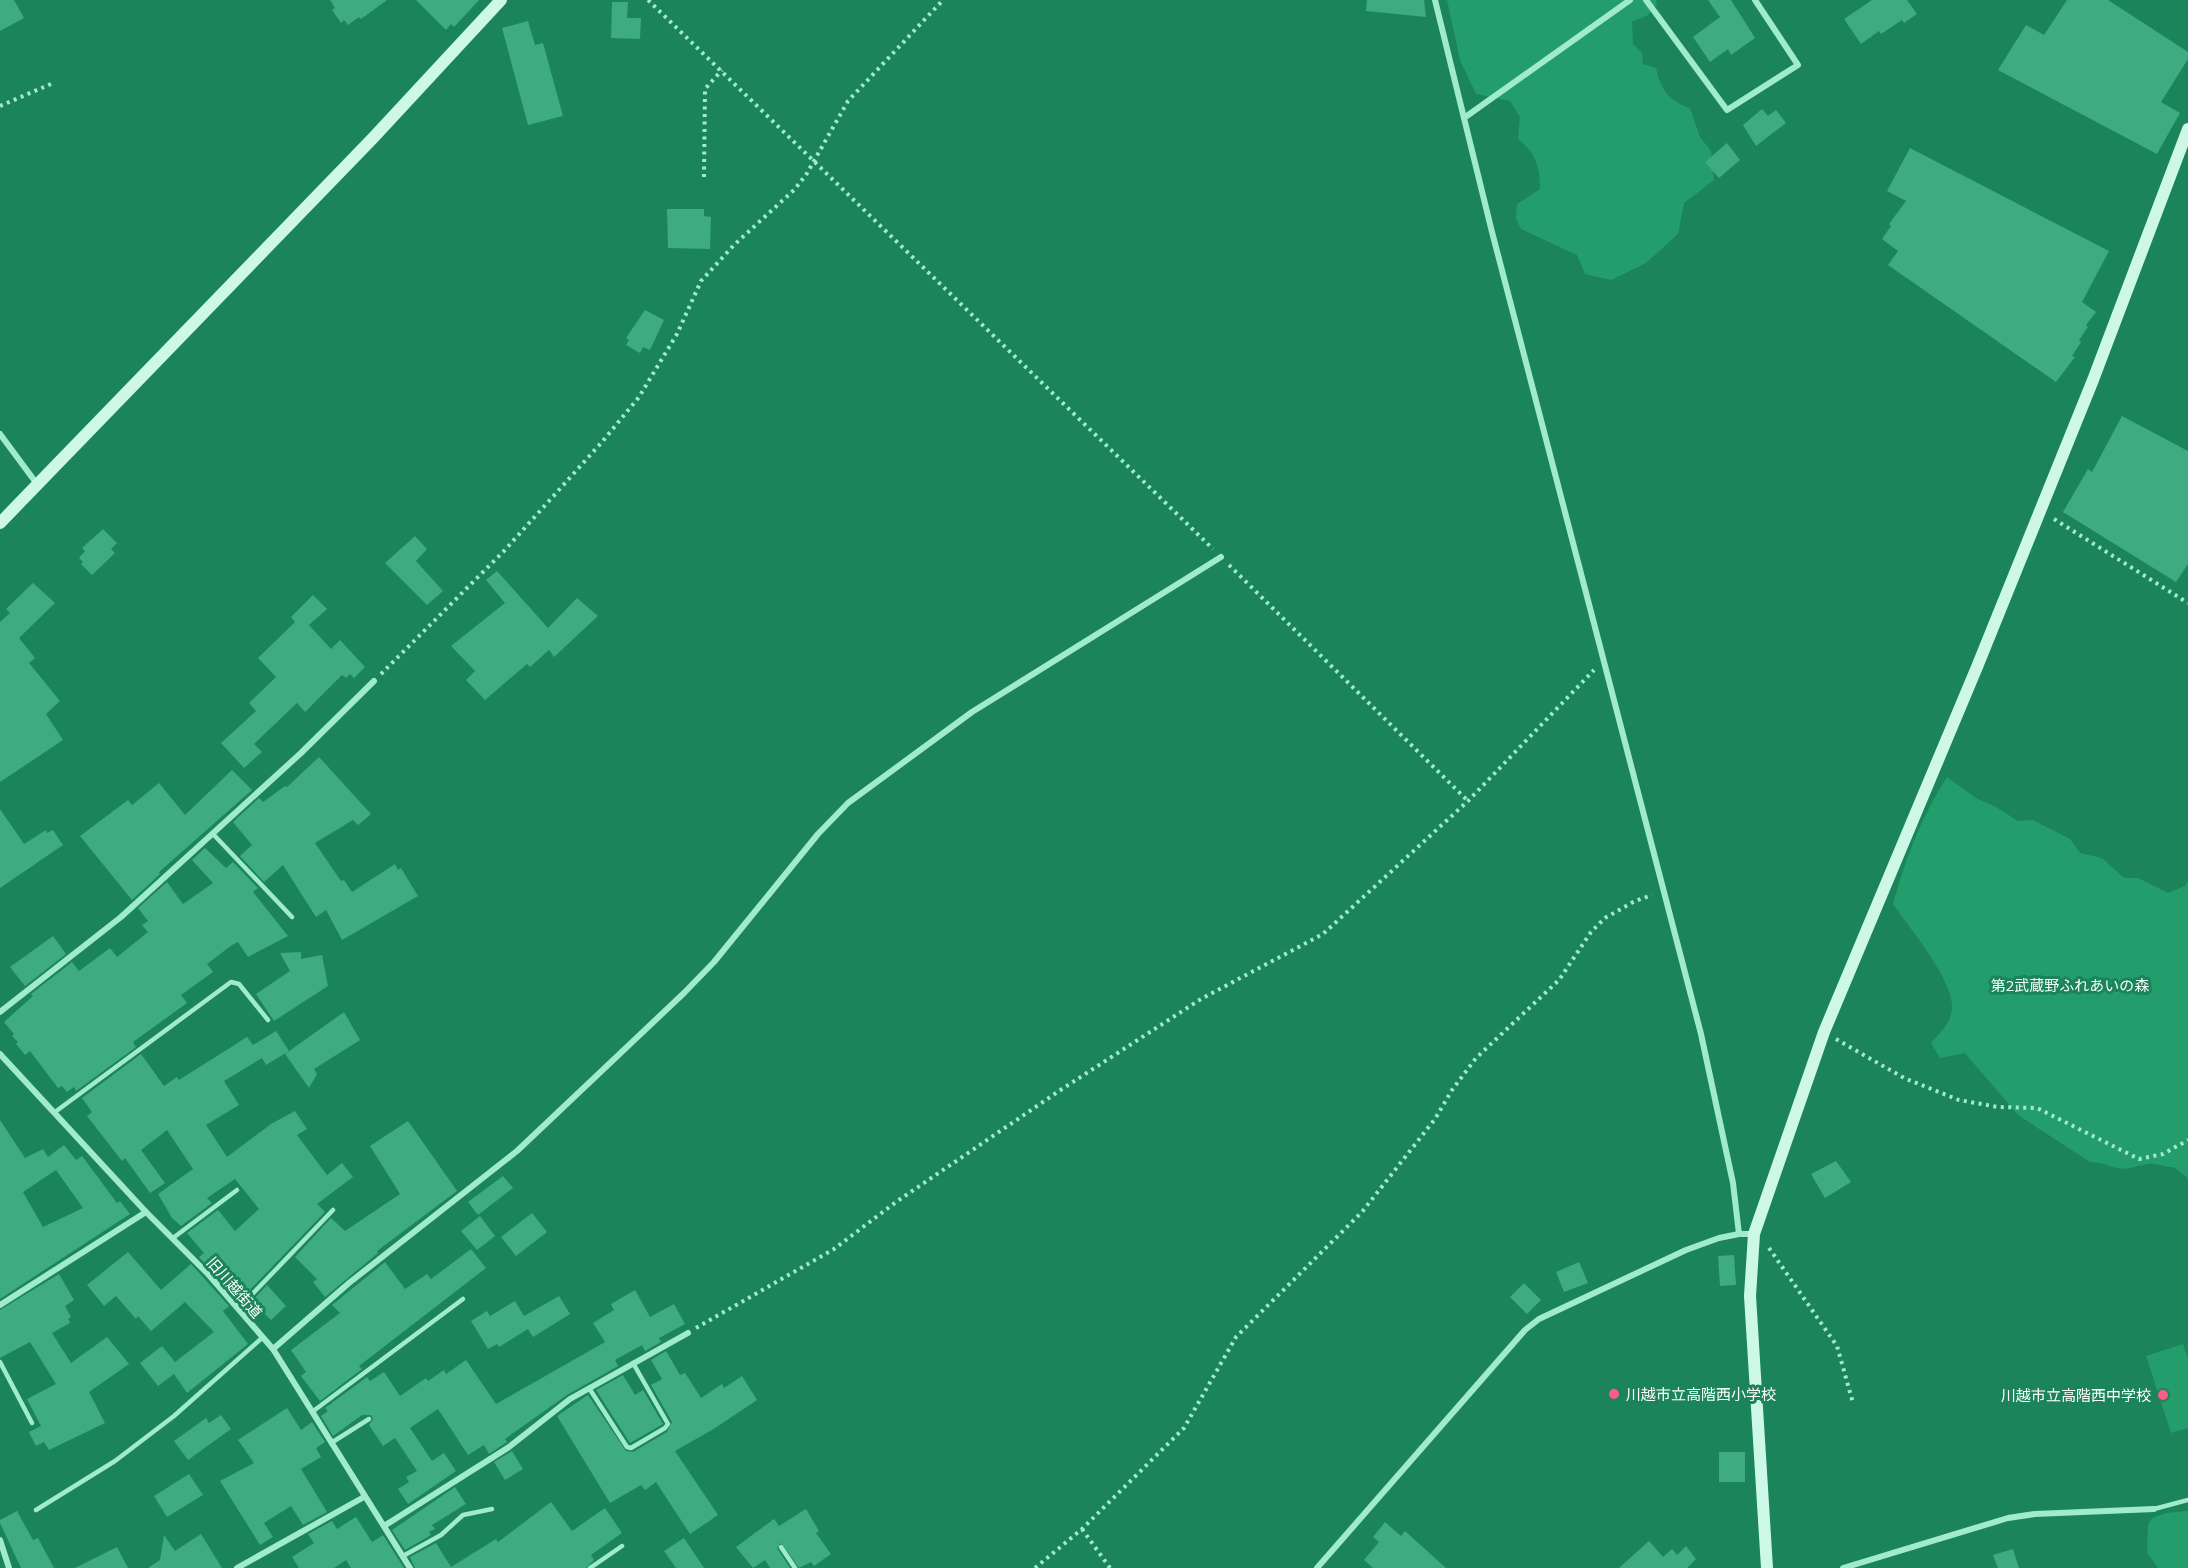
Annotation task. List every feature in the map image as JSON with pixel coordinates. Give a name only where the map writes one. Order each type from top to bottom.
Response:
[{"type":"street","points":[[0,522],[374,138],[501,0]]},
{"type":"street","points":[[1435,0],[1603,661],[1664,891],[1724,1136],[1738,1209],[1739,1234]]},
{"type":"street","points":[[1464,118],[1630,0]]},
{"type":"street","points":[[1646,0],[1727,110],[1798,65],[1755,0]]},
{"type":"street","points":[[1767,1568],[1750,1296],[1754,1234],[1824,1032],[2040,511],[2188,129]]},
{"type":"street","points":[[0,434],[37,484]]},
{"type":"street","points":[[273,1348],[348,1283],[517,1151],[684,993],[714,962],[818,834],[848,803],[972,712],[1221,557]]},
{"type":"street","points":[[0,1012],[121,917],[301,753],[374,681]]},
{"type":"street","name":"旧川越街道","points":[[0,1054],[273,1348],[410,1568]]},
{"type":"street","points":[[0,1305],[146,1212]]},
{"type":"street","points":[[1317,1568],[1525,1330],[1539,1319],[1686,1250],[1719,1238],[1754,1234]]},
{"type":"street","points":[[384,1526],[509,1447],[570,1399],[688,1333]]},
{"type":"street","points":[[237,1568],[364,1497]]},
{"type":"street","points":[[1843,1568],[2008,1518],[2036,1514],[2154,1509]]},
{"type":"street","points":[[0,1540],[9,1568]]},
{"type":"lane","points":[[213,834],[292,917]]},
{"type":"lane","points":[[54,1112],[231,982],[238,984],[268,1020]]},
{"type":"lane","points":[[173,1238],[237,1190]]},
{"type":"lane","points":[[238,1309],[333,1210]]},
{"type":"lane","points":[[312,1412],[463,1299]]},
{"type":"lane","points":[[36,1510],[115,1461],[174,1416],[263,1337]]},
{"type":"lane","points":[[0,1362],[32,1423]]},
{"type":"lane","points":[[589,1388],[627,1447],[631,1448],[668,1424],[633,1363]]},
{"type":"lane","points":[[331,1443],[369,1419]]},
{"type":"lane","points":[[2154,1509],[2188,1500]]},
{"type":"lane","points":[[403,1556],[441,1534],[463,1515],[492,1509]]},
{"type":"lane","points":[[590,1568],[622,1546]]},
{"type":"lane","points":[[781,1547],[795,1568]]},
{"type":"path","points":[[648,0],[813,158],[1468,801]]},
{"type":"path","points":[[374,681],[504,551],[602,442],[639,397],[677,334],[701,281],[734,246],[794,190],[806,175],[813,158],[848,101],[943,0]]},
{"type":"path","points":[[704,177],[705,89],[722,70]]},
{"type":"path","points":[[0,106],[51,84]]},
{"type":"path","points":[[2040,511],[2188,603]]},
{"type":"path","points":[[688,1333],[834,1249],[896,1202],[1062,1089],[1201,999],[1323,934],[1468,801],[1603,661]]},
{"type":"path","points":[[1035,1568],[1082,1529],[1184,1428],[1236,1337],[1368,1206],[1435,1119],[1452,1090],[1476,1058],[1559,980],[1591,932],[1605,918],[1635,901],[1664,891]]},
{"type":"path","points":[[1824,1032],[1904,1078],[1959,1100],[1998,1107],[2037,1108],[2139,1159],[2163,1154],[2188,1140]]},
{"type":"path","points":[[1754,1234],[1779,1261],[1837,1346],[1853,1403]]},
{"type":"path","points":[[1082,1529],[1110,1568]]},
{"type":"green space","points":[[1447,0],[1656,0],[1657,4],[1648,15],[1632,22],[1633,44],[1642,53],[1643,64],[1656,68],[1663,88],[1671,98],[1690,108],[1700,137],[1711,151],[1714,180],[1684,203],[1678,234],[1646,263],[1611,280],[1585,274],[1577,255],[1521,229],[1516,218],[1517,204],[1540,189],[1538,167],[1533,155],[1518,139],[1520,117],[1510,101],[1476,94],[1460,60]]},
{"type":"green space","name":"第2武蔵野ふれあいの森","points":[[1947,777],[1976,798],[2018,821],[2033,820],[2070,839],[2080,853],[2102,858],[2124,878],[2138,878],[2168,893],[2185,886],[2188,880],[2188,1178],[2173,1167],[2156,1164],[2122,1169],[2090,1162],[2018,1115],[1965,1053],[1940,1058],[1931,1043],[1950,1018],[1951,997],[1929,954],[1893,904],[1915,838]]},
{"type":"green space","points":[[2183,1344],[2188,1359],[2188,1428],[2171,1433],[2146,1356]]},
{"type":"green space","points":[[2188,1511],[2188,1568],[2158,1568],[2147,1553],[2148,1525],[2152,1518],[2166,1513]]},
{"type":"building","points":[[0,0],[14,0],[24,18],[0,31]]},
{"type":"building","points":[[330,0],[387,0],[361,19],[359,17],[348,25],[344,20],[341,23],[332,10],[335,8]]},
{"type":"building","points":[[416,0],[479,0],[454,27],[451,24],[446,30]]},
{"type":"building","points":[[1367,0],[1424,0],[1426,17],[1366,11]]},
{"type":"building","points":[[1708,0],[1731,0],[1755,38],[1731,55],[1728,49],[1710,62],[1693,37],[1720,17]]},
{"type":"building","points":[[1872,0],[1907,0],[1917,14],[1904,23],[1902,20],[1881,34],[1879,31],[1861,44],[1844,19]]},
{"type":"building","points":[[2067,0],[2108,0],[2188,52],[2188,59],[2161,102],[2180,113],[2157,154],[1998,70],[2026,25],[2044,35]]},
{"type":"building","points":[[612,2],[628,2],[627,18],[641,18],[640,39],[611,38]]},
{"type":"building","points":[[528,21],[535,45],[543,43],[563,116],[528,125],[502,28]]},
{"type":"building","points":[[1762,109],[1768,116],[1776,110],[1786,123],[1756,146],[1743,125]]},
{"type":"building","points":[[1727,143],[1740,160],[1719,178],[1705,162]]},
{"type":"building","points":[[1910,148],[2109,251],[2082,302],[2096,312],[2086,325],[2088,327],[2079,340],[2081,342],[2072,356],[2075,357],[2056,382],[1888,265],[1898,251],[1882,239],[1891,226],[1889,224],[1906,201],[1887,191]]},
{"type":"building","points":[[667,209],[704,209],[704,216],[711,217],[710,249],[668,248]]},
{"type":"building","points":[[645,310],[664,320],[650,350],[643,347],[640,353],[626,345],[629,340],[626,338]]},
{"type":"building","points":[[2122,416],[2188,451],[2188,564],[2176,582],[2063,512],[2088,469],[2092,472]]},
{"type":"building","points":[[103,529],[117,543],[111,549],[115,553],[92,575],[81,564],[83,562],[79,558],[85,551],[82,548]]},
{"type":"building","points":[[415,536],[427,549],[416,561],[443,591],[427,605],[385,563]]},
{"type":"building","points":[[497,571],[548,628],[577,598],[598,616],[554,657],[549,650],[530,667],[527,664],[485,700],[466,680],[475,671],[451,646],[505,603],[486,580]]},
{"type":"building","points":[[33,583],[55,603],[19,638],[35,658],[29,663],[60,701],[46,714],[63,740],[0,782],[0,622],[10,613],[6,609]]},
{"type":"building","points":[[313,595],[327,609],[309,625],[331,649],[340,640],[365,667],[354,678],[350,674],[346,678],[342,675],[305,712],[297,703],[254,744],[262,752],[244,768],[221,743],[256,711],[249,703],[276,677],[258,658],[295,622],[291,617]]},
{"type":"building","points":[[319,757],[371,814],[358,825],[353,820],[315,843],[341,881],[344,880],[352,892],[395,864],[398,870],[401,868],[418,896],[342,940],[326,910],[316,917],[283,865],[264,882],[240,856],[252,845],[233,822],[259,798],[263,802],[285,786],[287,787]]},
{"type":"building","points":[[232,770],[252,790],[159,872],[160,874],[132,900],[80,836],[128,800],[132,805],[159,783],[185,815]]},
{"type":"building","points":[[0,809],[24,844],[46,830],[47,833],[53,830],[63,845],[0,888]]},
{"type":"building","points":[[205,848],[226,868],[233,862],[258,888],[253,892],[288,936],[248,957],[238,942],[232,945],[207,964],[213,972],[181,995],[187,1003],[133,1042],[136,1047],[76,1091],[74,1087],[67,1092],[62,1086],[58,1088],[30,1051],[25,1055],[16,1044],[18,1042],[12,1036],[14,1034],[4,1022],[33,996],[31,994],[72,962],[79,971],[110,948],[117,957],[148,932],[142,925],[148,921],[138,908],[167,882],[183,904],[213,883],[192,860]]},
{"type":"building","points":[[53,936],[66,954],[25,986],[10,967]]},
{"type":"building","points":[[301,952],[301,959],[322,955],[328,986],[274,1021],[256,994],[290,971],[280,953]]},
{"type":"building","points":[[344,1012],[360,1040],[314,1069],[317,1074],[309,1088],[285,1054]]},
{"type":"building","points":[[276,1031],[289,1051],[266,1065],[262,1058],[224,1081],[239,1105],[206,1125],[227,1157],[271,1124],[295,1111],[307,1129],[297,1135],[327,1175],[342,1163],[353,1177],[317,1204],[325,1212],[246,1294],[244,1293],[237,1299],[199,1257],[204,1253],[187,1233],[218,1210],[235,1231],[259,1209],[235,1179],[207,1198],[212,1203],[181,1226],[172,1218],[158,1194],[193,1169],[167,1130],[141,1150],[165,1183],[150,1193],[125,1158],[122,1161],[87,1116],[92,1112],[82,1098],[141,1054],[164,1086],[177,1077],[179,1080],[247,1037],[253,1045]]},
{"type":"building","points":[[0,1120],[25,1158],[43,1149],[48,1157],[64,1145],[76,1160],[82,1156],[117,1203],[120,1201],[130,1214],[0,1299]],"holes":[[[56,1170],[83,1208],[43,1227],[23,1192]]]},
{"type":"building","points":[[408,1121],[457,1191],[377,1251],[378,1253],[325,1297],[313,1282],[317,1279],[295,1257],[331,1218],[345,1231],[400,1194],[370,1146]]},
{"type":"building","points":[[1836,1161],[1851,1182],[1825,1198],[1811,1174]]},
{"type":"building","points":[[503,1176],[513,1188],[478,1215],[468,1202]]},
{"type":"building","points":[[532,1213],[547,1232],[516,1256],[501,1237]]},
{"type":"building","points":[[480,1216],[495,1236],[477,1250],[461,1231]]},
{"type":"building","points":[[471,1249],[486,1268],[359,1366],[362,1369],[320,1401],[301,1376],[306,1372],[291,1350],[340,1313],[332,1305],[385,1262],[405,1289],[427,1274],[431,1279]]},
{"type":"building","points":[[128,1252],[161,1290],[191,1264],[229,1306],[223,1311],[248,1344],[187,1393],[174,1374],[158,1386],[140,1363],[162,1346],[175,1362],[214,1332],[185,1302],[151,1331],[138,1316],[136,1319],[116,1296],[104,1306],[87,1285]]},
{"type":"building","points":[[1734,1255],[1736,1285],[1720,1286],[1718,1256]]},
{"type":"building","points":[[1579,1262],[1588,1283],[1564,1292],[1556,1272]]},
{"type":"building","points":[[59,1274],[74,1300],[65,1306],[71,1317],[68,1319],[70,1323],[52,1333],[71,1363],[107,1337],[129,1364],[89,1392],[105,1423],[49,1450],[44,1442],[36,1446],[29,1432],[41,1426],[27,1399],[56,1384],[30,1342],[0,1358],[0,1310]]},
{"type":"building","points":[[1524,1283],[1541,1300],[1527,1314],[1510,1297]]},
{"type":"building","points":[[267,1285],[286,1306],[271,1320],[252,1301]]},
{"type":"building","points":[[635,1290],[650,1317],[674,1304],[685,1324],[659,1338],[661,1342],[645,1351],[642,1345],[615,1360],[618,1366],[567,1395],[505,1439],[507,1442],[489,1454],[484,1445],[468,1455],[438,1409],[410,1428],[432,1461],[444,1453],[456,1471],[408,1504],[398,1489],[409,1482],[406,1477],[417,1471],[395,1438],[383,1446],[369,1425],[373,1419],[371,1415],[362,1415],[333,1436],[321,1416],[328,1411],[325,1408],[367,1377],[370,1381],[384,1372],[400,1396],[426,1378],[428,1381],[444,1370],[446,1374],[466,1360],[496,1404],[605,1342],[593,1323],[614,1310],[611,1304]]},
{"type":"building","points":[[559,1296],[570,1314],[533,1337],[528,1329],[499,1347],[497,1344],[488,1349],[471,1321],[487,1311],[490,1316],[515,1301],[524,1316]]},
{"type":"building","points":[[666,1351],[680,1375],[685,1373],[701,1398],[722,1384],[724,1388],[742,1376],[757,1400],[675,1451],[718,1515],[690,1534],[656,1482],[645,1490],[641,1485],[610,1503],[557,1416],[588,1395],[626,1451],[633,1452],[667,1432],[672,1422],[651,1385],[662,1379],[651,1360]]},
{"type":"building","points":[[623,1375],[635,1395],[643,1390],[663,1424],[630,1443],[596,1390]]},
{"type":"building","points":[[287,1408],[301,1430],[312,1422],[325,1442],[316,1448],[321,1457],[301,1469],[327,1512],[303,1525],[291,1506],[264,1523],[273,1537],[260,1545],[220,1481],[254,1463],[238,1440]]},
{"type":"building","points":[[221,1415],[231,1429],[188,1460],[174,1441],[206,1418],[209,1423]]},
{"type":"building","points":[[512,1451],[523,1469],[505,1480],[494,1462]]},
{"type":"building","points":[[1719,1452],[1745,1452],[1745,1482],[1719,1482]]},
{"type":"building","points":[[189,1474],[203,1495],[167,1517],[154,1496]]},
{"type":"building","points":[[455,1487],[466,1504],[432,1525],[435,1529],[429,1532],[431,1535],[405,1550],[392,1530]]},
{"type":"building","points":[[551,1502],[572,1531],[605,1508],[622,1533],[591,1555],[594,1560],[586,1568],[415,1568],[410,1557],[436,1543],[451,1567],[496,1539],[498,1542]]},
{"type":"building","points":[[806,1509],[819,1531],[816,1533],[831,1554],[814,1566],[811,1562],[799,1568],[781,1543],[777,1548],[790,1568],[770,1568],[765,1560],[753,1568],[736,1547],[774,1519],[779,1526]]},
{"type":"building","points":[[17,1511],[33,1540],[38,1538],[54,1568],[21,1568],[0,1523],[0,1520]]},
{"type":"building","points":[[356,1517],[372,1542],[383,1535],[404,1568],[351,1568],[346,1560],[334,1568],[299,1568],[292,1557],[314,1543],[308,1534],[332,1521],[337,1529]]},
{"type":"building","points":[[1385,1522],[1401,1536],[1405,1531],[1446,1568],[1373,1568],[1364,1560],[1379,1542],[1373,1537]]},
{"type":"building","points":[[201,1534],[222,1568],[148,1568],[160,1560],[164,1535],[175,1551]]},
{"type":"building","points":[[684,1538],[704,1568],[676,1568],[664,1551]]},
{"type":"building","points":[[1649,1541],[1663,1557],[1672,1549],[1677,1555],[1686,1546],[1696,1559],[1687,1568],[1619,1568]]},
{"type":"building","points":[[117,1547],[128,1568],[75,1568]]},
{"type":"building","points":[[2013,1549],[2019,1568],[1998,1568],[1993,1555]]},
{"type":"place","name":"川越市立高階西小学校","points":[[1614,1394]]},
{"type":"place","name":"川越市立高階西中学校","points":[[2163,1395]]}]
